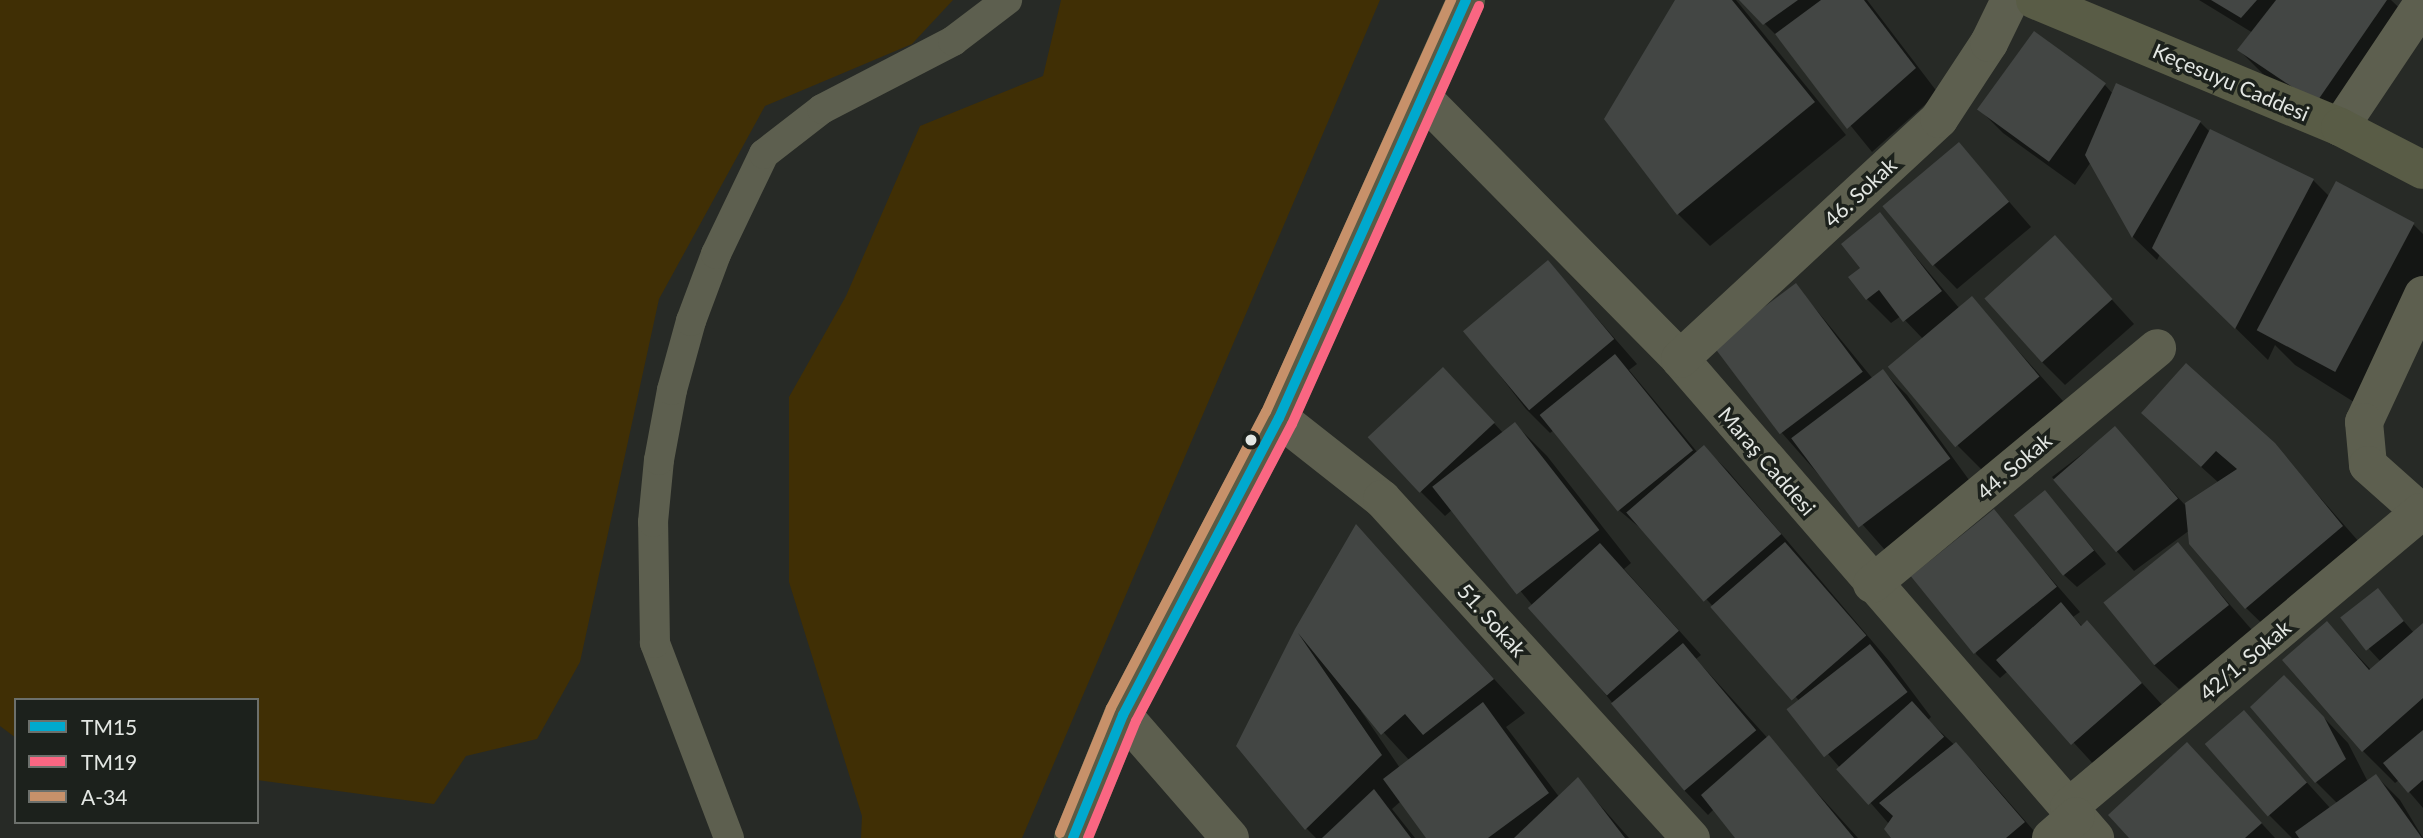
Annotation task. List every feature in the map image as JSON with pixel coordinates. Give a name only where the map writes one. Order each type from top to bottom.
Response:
[{"type":"main road","points":[[1073,838],[1123,715],[1279,418],[1466,0]]},
{"type":"street","name":"46. Sokak","points":[[1680,359],[1939,119],[1989,43],[2010,0]]},
{"type":"street","name":"Keçesuyu Caddesi","points":[[2035,0],[2340,127],[2423,170]]},
{"type":"street","points":[[2340,127],[2423,3]]},
{"type":"street","name":"Maraş Caddesi","points":[[1423,99],[1680,359],[2073,825]]},
{"type":"street","points":[[2422,513],[2368,465],[2364,422],[2423,295]]},
{"type":"street","name":"44. Sokak","points":[[1872,584],[2157,348]]},
{"type":"street","name":"51. Sokak","points":[[1279,418],[1382,499],[1691,838]]},
{"type":"street","name":"42/1. Sokak","points":[[2073,825],[2422,513]]},
{"type":"street","points":[[1123,715],[1230,838]]},
{"type":"lane","points":[[729,838],[655,643],[652,534],[659,460],[672,390],[691,321],[716,254],[764,154],[822,109],[953,41],[1007,0]]},
{"type":"shaded area","points":[[0,0],[953,0],[912,44],[765,106],[659,299],[580,662],[537,739],[466,756],[434,804],[259,780],[259,698],[14,698],[14,736],[0,726]]},
{"type":"shaded area","points":[[1061,0],[1380,0],[1022,838],[861,838],[862,816],[789,582],[789,397],[846,296],[920,126],[1043,76]]},
{"type":"building","points":[[1675,0],[1732,0],[1815,102],[1677,215],[1604,119]]},
{"type":"building","points":[[1739,0],[1798,0],[1763,25]]},
{"type":"building","points":[[1821,0],[1864,0],[1916,68],[1847,129],[1775,34]]},
{"type":"building","points":[[2211,0],[2257,0],[2241,18]]},
{"type":"building","points":[[2276,0],[2387,0],[2316,103],[2237,50]]},
{"type":"building","points":[[2034,31],[2106,83],[2049,162],[1977,109]]},
{"type":"building","points":[[2116,83],[2201,121],[2132,238],[2085,155]]},
{"type":"building","points":[[2210,129],[2314,179],[2235,329],[2152,248]]},
{"type":"building","points":[[1959,142],[2009,202],[1933,266],[1882,206]]},
{"type":"building","points":[[2336,181],[2415,223],[2335,372],[2257,330]]},
{"type":"building","points":[[1880,212],[1942,291],[1903,322],[1879,290],[1866,300],[1848,277],[1860,268],[1841,244]]},
{"type":"building","points":[[2055,235],[2113,299],[2042,362],[1984,299]]},
{"type":"building","points":[[1548,260],[1614,339],[1529,410],[1463,331]]},
{"type":"building","points":[[1796,283],[1863,372],[1780,434],[1713,346]]},
{"type":"building","points":[[1972,296],[2039,376],[1955,447],[1888,367]]},
{"type":"building","points":[[1615,354],[1693,450],[1618,511],[1540,415]]},
{"type":"building","points":[[2186,363],[2275,443],[2343,526],[2245,609],[2189,544],[2185,503],[2237,469],[2216,451],[2201,467],[2141,413]]},
{"type":"building","points":[[1443,367],[1495,423],[1420,493],[1368,437]]},
{"type":"building","points":[[1883,369],[1950,458],[1859,528],[1791,438]]},
{"type":"building","points":[[1515,422],[1599,530],[1517,595],[1432,487]]},
{"type":"building","points":[[2115,426],[2178,498],[2116,552],[2053,480]]},
{"type":"building","points":[[1704,445],[1781,534],[1704,602],[1626,513]]},
{"type":"building","points":[[2045,490],[2094,551],[2063,576],[2014,515]]},
{"type":"building","points":[[1994,509],[2057,587],[1974,654],[1911,576]]},
{"type":"building","points":[[1356,524],[1494,679],[1423,735],[1405,714],[1381,735],[1298,633],[1382,755],[1305,830],[1236,746],[1295,629]]},
{"type":"building","points":[[1785,542],[1866,636],[1792,701],[1710,607]]},
{"type":"building","points":[[2178,542],[2229,605],[2154,665],[2103,602]]},
{"type":"building","points":[[1600,543],[1679,631],[1607,696],[1528,608]]},
{"type":"building","points":[[2378,588],[2404,621],[2366,651],[2340,618]]},
{"type":"building","points":[[2061,602],[2081,626],[2087,620],[2142,683],[2071,745],[1996,660]]},
{"type":"building","points":[[2327,621],[2369,670],[2423,623],[2423,698],[2362,752],[2282,660]]},
{"type":"building","points":[[1683,643],[1756,730],[1684,791],[1611,703]]},
{"type":"building","points":[[1870,644],[1908,692],[1824,757],[1786,709]]},
{"type":"building","points":[[2284,675],[2324,717],[2346,759],[2315,783],[2250,707]]},
{"type":"building","points":[[1912,701],[1944,737],[1868,805],[1836,769]]},
{"type":"building","points":[[1483,702],[1549,793],[1488,838],[1426,838],[1383,779]]},
{"type":"building","points":[[2244,710],[2307,782],[2268,817],[2205,744]]},
{"type":"building","points":[[2423,730],[2423,780],[2408,793],[2383,763]]},
{"type":"building","points":[[1769,735],[1854,838],[1735,838],[1701,795]]},
{"type":"building","points":[[1956,742],[2025,822],[2006,838],[1891,838],[1884,829],[1893,816],[1879,803]]},
{"type":"building","points":[[2187,742],[2262,823],[2245,838],[2129,838],[2108,815]]},
{"type":"building","points":[[2376,774],[2422,838],[2299,838],[2295,832]]},
{"type":"building","points":[[1578,777],[1625,838],[1514,838]]},
{"type":"building","points":[[1374,789],[1411,838],[1322,838]]},
{"type":"transit line","name":"A-34","points":[[1060,833],[1111,708],[1266,412],[1451,0]]},
{"type":"transit line","name":"TM15","points":[[1073,838],[1123,715],[1279,418],[1466,0]]},
{"type":"transit line","name":"TM19","points":[[1088,838],[1136,721],[1292,424],[1479,6]]}]
